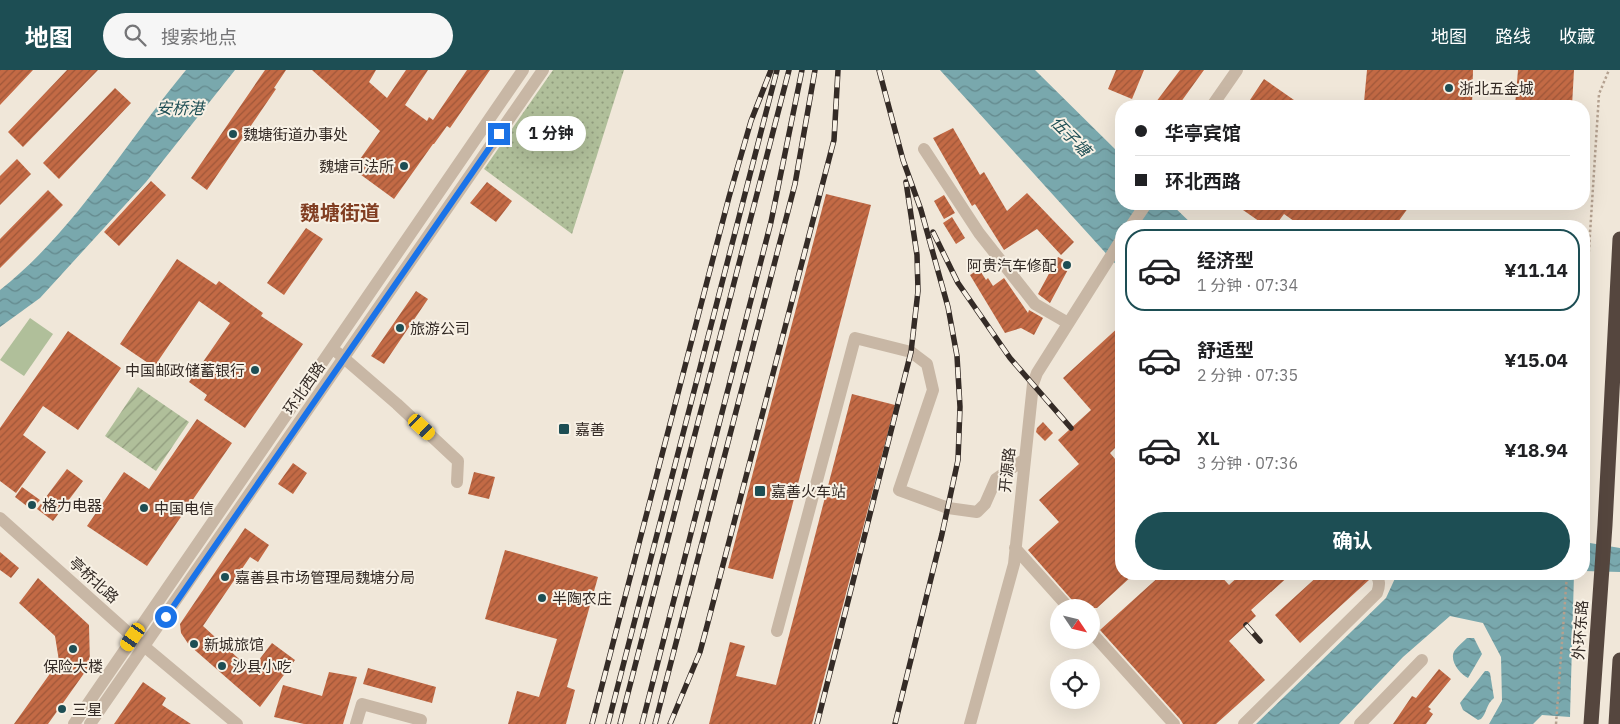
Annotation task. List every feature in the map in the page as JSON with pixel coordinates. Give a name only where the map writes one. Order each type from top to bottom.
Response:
[{"type":"highway","name":"外环东路","points":[[1591,724],[1605,525],[1620,240]]},
{"type":"highway","points":[[1616,724],[1620,660]]},
{"type":"street","name":"环北西路","points":[[74,724],[523,70]]},
{"type":"street","name":"环北西路","points":[[90,724],[543,70]]},
{"type":"street","points":[[1216,100],[1237,70]]},
{"type":"street","points":[[924,149],[978,233],[1035,304],[1068,322]]},
{"type":"street","name":"开源路","points":[[970,724],[1014,564],[1032,384],[1068,322],[1115,249]]},
{"type":"street","points":[[777,630],[855,338],[911,352],[927,364],[933,390],[899,490],[948,508],[977,512],[985,504],[996,479],[1025,459]]},
{"type":"street","points":[[332,349],[458,461],[457,482]]},
{"type":"street","name":"亭桥北路","points":[[0,518],[133,637],[237,724]]},
{"type":"street","points":[[1016,548],[1061,599]]},
{"type":"street","points":[[1244,724],[1377,593],[1380,587],[1379,580]]},
{"type":"street","points":[[1100,642],[1174,724]]},
{"type":"street","points":[[1360,724],[1422,660]]},
{"type":"street","points":[[356,724],[362,704],[395,719],[421,720],[420,724]]},
{"type":"path","points":[[1590,234],[1599,94],[1609,70]]},
{"type":"path","points":[[1556,724],[1567,580]]},
{"type":"green space","points":[[553,70],[624,70],[572,234],[484,169]]},
{"type":"green space","points":[[30,318],[53,334],[24,376],[0,360]]},
{"type":"green space","points":[[138,387],[189,422],[156,471],[105,436]]},
{"type":"water","name":"安桥港","points":[[186,70],[235,70],[146,182],[40,298],[0,327],[0,290],[53,241],[99,185]]},
{"type":"water","name":"伍子塘","points":[[940,70],[1035,70],[1115,149],[1115,210],[1177,210],[1188,220],[1115,220],[1115,263]]},
{"type":"water","points":[[1590,543],[1620,548],[1620,572],[1590,571]]},
{"type":"water","points":[[1394,580],[1574,580],[1570,717],[1542,715],[1533,724],[1489,724],[1502,701],[1501,657],[1483,623],[1450,616],[1403,657],[1339,724],[1256,724],[1386,598]]},
{"type":"water","points":[[1467,638],[1474,638],[1482,654],[1468,678],[1459,670],[1453,658],[1455,650]]},
{"type":"water","points":[[1485,671],[1490,673],[1494,698],[1489,703],[1483,717],[1478,720],[1463,710],[1460,703]]},
{"type":"building","points":[[0,70],[33,70],[0,105]]},
{"type":"building","points":[[67,70],[98,70],[23,147],[8,132]]},
{"type":"building","name":"魏塘街道办事处","points":[[265,70],[286,70],[274,88],[276,89],[207,190],[191,178]]},
{"type":"building","points":[[312,70],[376,70],[369,82],[387,98],[406,70],[428,70],[405,105],[427,121],[429,117],[433,120],[467,70],[490,70],[450,128],[447,126],[394,199],[353,169],[380,131]]},
{"type":"building","points":[[1116,70],[1144,70],[1132,99],[1108,89]]},
{"type":"building","points":[[1180,70],[1204,70],[1182,100],[1158,100]]},
{"type":"building","points":[[1367,70],[1473,70],[1472,100],[1364,100]]},
{"type":"building","points":[[1518,70],[1574,70],[1572,100],[1516,100]]},
{"type":"building","points":[[1264,79],[1294,100],[1250,100]]},
{"type":"building","points":[[115,88],[131,103],[59,179],[43,163]]},
{"type":"building","points":[[953,128],[980,175],[984,172],[1007,211],[1027,193],[1074,242],[1061,255],[1037,229],[1004,250],[975,204],[972,206],[933,138]]},
{"type":"building","points":[[17,159],[31,174],[0,205],[0,176]]},
{"type":"building","points":[[151,181],[166,195],[119,246],[104,232]]},
{"type":"building","points":[[487,182],[512,201],[496,222],[470,203]]},
{"type":"building","points":[[48,190],[63,205],[0,268],[0,239]]},
{"type":"building","points":[[826,194],[871,205],[773,579],[728,568]]},
{"type":"building","points":[[944,195],[955,213],[944,219],[934,201]]},
{"type":"building","points":[[1243,210],[1407,210],[1399,220],[1292,220],[1284,214],[1280,220],[1257,220]]},
{"type":"building","points":[[952,217],[965,238],[956,244],[943,223]]},
{"type":"building","points":[[306,228],[323,239],[284,295],[267,283]]},
{"type":"building","points":[[1058,257],[1071,264],[1050,303],[1038,294]]},
{"type":"building","points":[[177,259],[216,285],[219,281],[263,313],[261,316],[303,344],[245,428],[204,400],[207,395],[189,382],[230,323],[199,301],[154,367],[120,344]]},
{"type":"building","points":[[979,269],[986,280],[988,278],[993,286],[1004,278],[1028,313],[1029,310],[1043,318],[1034,335],[1021,328],[1005,333],[970,275]]},
{"type":"building","name":"旅游公司","points":[[416,291],[428,299],[384,364],[371,356]]},
{"type":"building","points":[[1115,330],[1115,448],[1110,453],[1115,459],[1115,580],[1127,580],[1100,605],[1100,599],[1071,599],[1028,550],[1059,522],[1039,500],[1079,464],[1058,440],[1091,410],[1063,378]]},
{"type":"building","points":[[68,331],[121,368],[78,430],[43,406],[23,435],[46,452],[16,493],[0,481],[0,428]]},
{"type":"building","points":[[852,394],[895,405],[812,724],[709,724],[730,642],[745,646],[736,676],[776,685]]},
{"type":"building","name":"中国电信","points":[[197,419],[232,443],[147,566],[87,526],[124,472],[149,489]]},
{"type":"building","points":[[1043,422],[1053,433],[1045,441],[1036,432]]},
{"type":"building","points":[[293,463],[307,473],[293,494],[278,484]]},
{"type":"building","points":[[67,469],[83,481],[53,521],[37,509]]},
{"type":"building","points":[[474,472],[495,477],[489,499],[468,494]]},
{"type":"building","points":[[22,487],[40,500],[32,510],[15,497]]},
{"type":"building","points":[[245,528],[269,545],[258,562],[250,557],[203,626],[251,670],[272,643],[295,660],[260,707],[189,645],[181,633],[180,624]]},
{"type":"building","name":"半陶农庄","points":[[505,550],[598,577],[567,687],[575,690],[566,724],[508,724],[517,691],[539,697],[557,639],[485,619]]},
{"type":"building","points":[[0,552],[19,568],[11,578],[0,570]]},
{"type":"building","name":"保险大楼","points":[[38,578],[89,625],[90,665],[48,724],[14,724],[59,661],[55,636],[19,603]]},
{"type":"building","points":[[1155,580],[1224,580],[1229,585],[1234,580],[1284,580],[1251,610],[1256,616],[1229,641],[1265,680],[1216,724],[1183,724],[1100,630]]},
{"type":"building","points":[[1313,580],[1369,580],[1300,643],[1275,615]]},
{"type":"building","points":[[368,668],[436,687],[432,703],[363,684]]},
{"type":"building","points":[[1439,669],[1451,679],[1428,707],[1431,709],[1429,711],[1433,714],[1426,724],[1393,724],[1412,696],[1416,698]]},
{"type":"building","points":[[329,672],[357,677],[343,724],[304,724],[274,717],[283,685],[322,696]]},
{"type":"building","points":[[143,682],[166,698],[162,705],[191,724],[114,724]]},
{"type":"railway","points":[[592,724],[729,197],[751,121],[771,70]]},
{"type":"railway","points":[[608,724],[777,70]]},
{"type":"railway","points":[[620,724],[789,70]]},
{"type":"railway","points":[[642,724],[771,222],[802,70]]},
{"type":"railway","points":[[655,724],[795,184],[815,70]]},
{"type":"railway","points":[[670,724],[700,652],[834,140],[838,70]]},
{"type":"railway","points":[[879,70],[903,160],[921,210],[948,307],[957,356],[960,407],[958,460],[942,534],[895,724]]},
{"type":"railway","points":[[817,724],[911,352],[918,291],[917,255],[906,182]]},
{"type":"railway","points":[[933,232],[958,283],[1010,358],[1071,428]]},
{"type":"railway","points":[[1246,625],[1260,641]]},
{"type":"place","name":"浙北五金城","points":[[1449,88]]},
{"type":"place","name":"魏塘街道办事处","points":[[233,134]]},
{"type":"place","name":"魏塘司法所","points":[[404,166]]},
{"type":"place","name":"阿贵汽车修配","points":[[1067,265]]},
{"type":"place","name":"旅游公司","points":[[400,328]]},
{"type":"place","name":"中国邮政储蓄银行","points":[[255,370]]},
{"type":"place","name":"嘉善","points":[[564,429]]},
{"type":"place","name":"嘉善火车站","points":[[760,491]]},
{"type":"place","name":"格力电器","points":[[32,505]]},
{"type":"place","name":"中国电信","points":[[144,508]]},
{"type":"place","name":"嘉善县市场管理局魏塘分局","points":[[225,577]]},
{"type":"place","name":"半陶农庄","points":[[542,598]]},
{"type":"place","name":"新城旅馆","points":[[194,644]]},
{"type":"place","name":"保险大楼","points":[[73,649]]},
{"type":"place","name":"沙县小吃","points":[[222,666]]},
{"type":"place","name":"三星","points":[[62,709]]},
{"type":"district","name":"魏塘街道","points":[[340,212]]},
{"type":"route","points":[[166,617],[499,134]]}]
